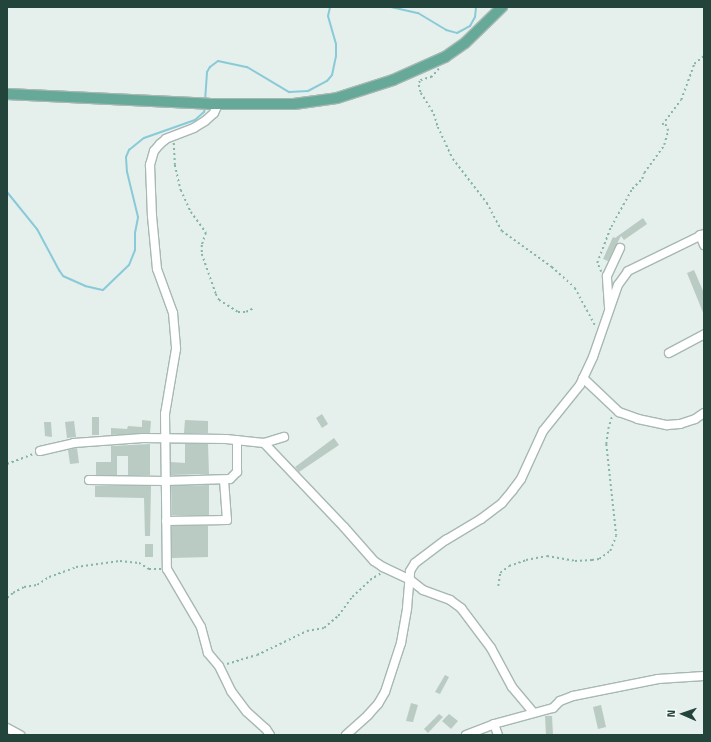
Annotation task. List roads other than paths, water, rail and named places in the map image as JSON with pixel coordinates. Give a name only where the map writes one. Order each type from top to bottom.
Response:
[{"type":"main road","points":[[7,94],[208,104],[306,104],[337,98],[373,88],[445,57],[465,42],[502,7]]},
{"type":"street","points":[[208,104],[214,113],[205,121],[194,128],[166,139],[154,151],[149,173],[157,269],[173,312],[176,349],[165,414],[167,569],[201,627],[208,653],[219,666],[231,691],[247,712],[266,729],[270,735]]},
{"type":"street","points":[[346,735],[378,704],[385,692],[401,643],[407,608],[410,571],[415,563],[446,540],[481,519],[502,503],[521,479],[543,431],[572,395],[583,378],[601,336],[618,285],[628,271],[702,235],[704,245]]},
{"type":"street","points":[[609,310],[607,276],[620,248]]},
{"type":"street","points":[[669,353],[704,334]]},
{"type":"street","points":[[583,378],[619,412],[638,419],[667,425],[680,424],[695,419],[704,413]]},
{"type":"street","points":[[40,451],[59,446],[89,442],[165,438],[236,440],[264,443],[284,437]]},
{"type":"street","points":[[88,480],[224,480],[230,478],[237,472],[236,440]]},
{"type":"street","points":[[264,443],[344,527],[374,561],[409,579],[423,590],[450,600],[461,608],[491,648],[512,687],[533,712]]},
{"type":"street","points":[[166,521],[226,520],[224,480]]},
{"type":"street","points":[[466,735],[494,724],[552,708],[560,702],[573,696],[658,679],[704,676]]},
{"type":"street","points":[[494,724],[498,735]]},
{"type":"street","points":[[7,728],[20,735]]},
{"type":"waterway","points":[[205,101],[207,72],[210,67],[218,61],[247,67],[289,92],[308,91],[327,81],[332,75],[336,56],[336,44],[328,16],[330,7]]},
{"type":"waterway","points":[[391,7],[418,13],[446,30],[457,33],[470,26],[475,17],[476,7]]},
{"type":"waterway","points":[[7,192],[37,229],[63,276],[85,286],[103,290],[129,265],[135,250],[135,233],[138,217],[127,172],[126,157],[129,150],[144,138],[195,120],[204,112],[205,108]]}]
